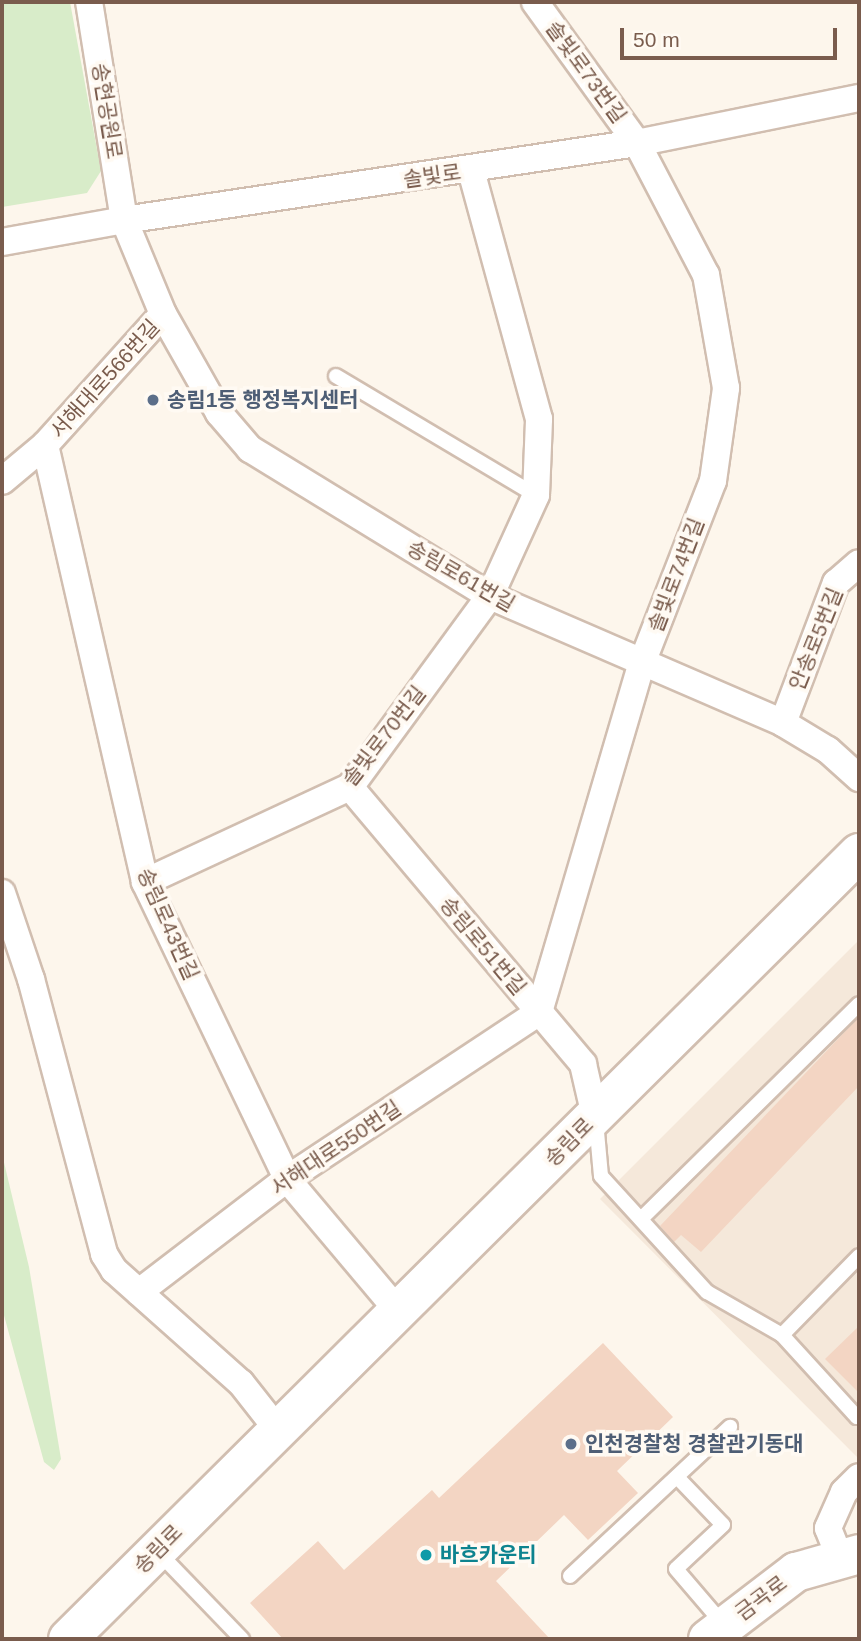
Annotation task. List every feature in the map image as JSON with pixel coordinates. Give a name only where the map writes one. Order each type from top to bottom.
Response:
[{"type":"main road","name":"송림로","points":[[68,1639],[859,853]]},
{"type":"main road","name":"금곡로","points":[[716,1632],[796,1572],[850,1556]]},
{"type":"street","name":"송현공원로","points":[[89,2],[124,220]]},
{"type":"street","name":"솔빛로73번길","points":[[535,2],[637,143]]},
{"type":"street","name":"솔빛로","points":[[2,242],[124,220],[637,143],[859,98]]},
{"type":"street","name":"솔빛로74번길","points":[[539,1012],[642,663],[713,481],[726,388],[706,275],[637,143]]},
{"type":"street","name":"솔빛로70번길","points":[[145,882],[350,787],[490,596],[536,495],[539,419],[471,170]]},
{"type":"street","name":"서해대로566번길","points":[[2,481],[45,446],[163,314],[124,220]]},
{"type":"street","name":"송림로61번길","points":[[163,314],[219,413],[250,449],[490,596],[783,723],[828,750],[859,778]]},
{"type":"street","name":"송림로43번길","points":[[45,446],[145,882],[287,1179],[398,1311]]},
{"type":"street","name":"안송로5번길","points":[[783,723],[836,583],[859,563]]},
{"type":"street","name":"송림로51번길","points":[[350,787],[583,1064],[595,1116]]},
{"type":"street","points":[[2,893],[31,979],[104,1254],[114,1270],[241,1383],[278,1430]]},
{"type":"street","name":"서해대로550번길","points":[[139,1292],[287,1179],[539,1012]]},
{"type":"street","points":[[850,1556],[828,1528],[844,1492],[859,1477]]},
{"type":"lane","points":[[336,376],[536,495]]},
{"type":"lane","points":[[641,1219],[859,1004]]},
{"type":"lane","points":[[595,1116],[601,1176],[707,1292],[782,1335],[858,1417]]},
{"type":"lane","points":[[782,1335],[859,1256]]},
{"type":"lane","points":[[570,1576],[730,1427]]},
{"type":"lane","points":[[677,1477],[723,1525],[677,1569],[716,1632]]},
{"type":"lane","points":[[156,1551],[242,1639]]},
{"type":"shaded area","points":[[859,940],[859,1459],[600,1199]]},
{"type":"green space","points":[[2,2],[70,2],[101,171],[87,193],[2,207]]},
{"type":"green space","points":[[2,1154],[29,1267],[61,1459],[54,1470],[44,1462],[2,1308]]},
{"type":"building","points":[[859,1017],[859,1086],[701,1252],[681,1235],[674,1242],[660,1226]]},
{"type":"building","points":[[859,1326],[859,1393],[825,1359]]},
{"type":"building","points":[[603,1343],[673,1417],[617,1471],[638,1493],[588,1540],[564,1515],[496,1581],[550,1639],[283,1639],[250,1603],[318,1541],[344,1570],[432,1490],[439,1498]]},
{"type":"place","name":"송림1동 행정복지센터","points":[[153,400]]},
{"type":"place","name":"인천경찰청 경찰관기동대","points":[[571,1444]]},
{"type":"place","name":"바흐카운티","points":[[426,1555]]}]
